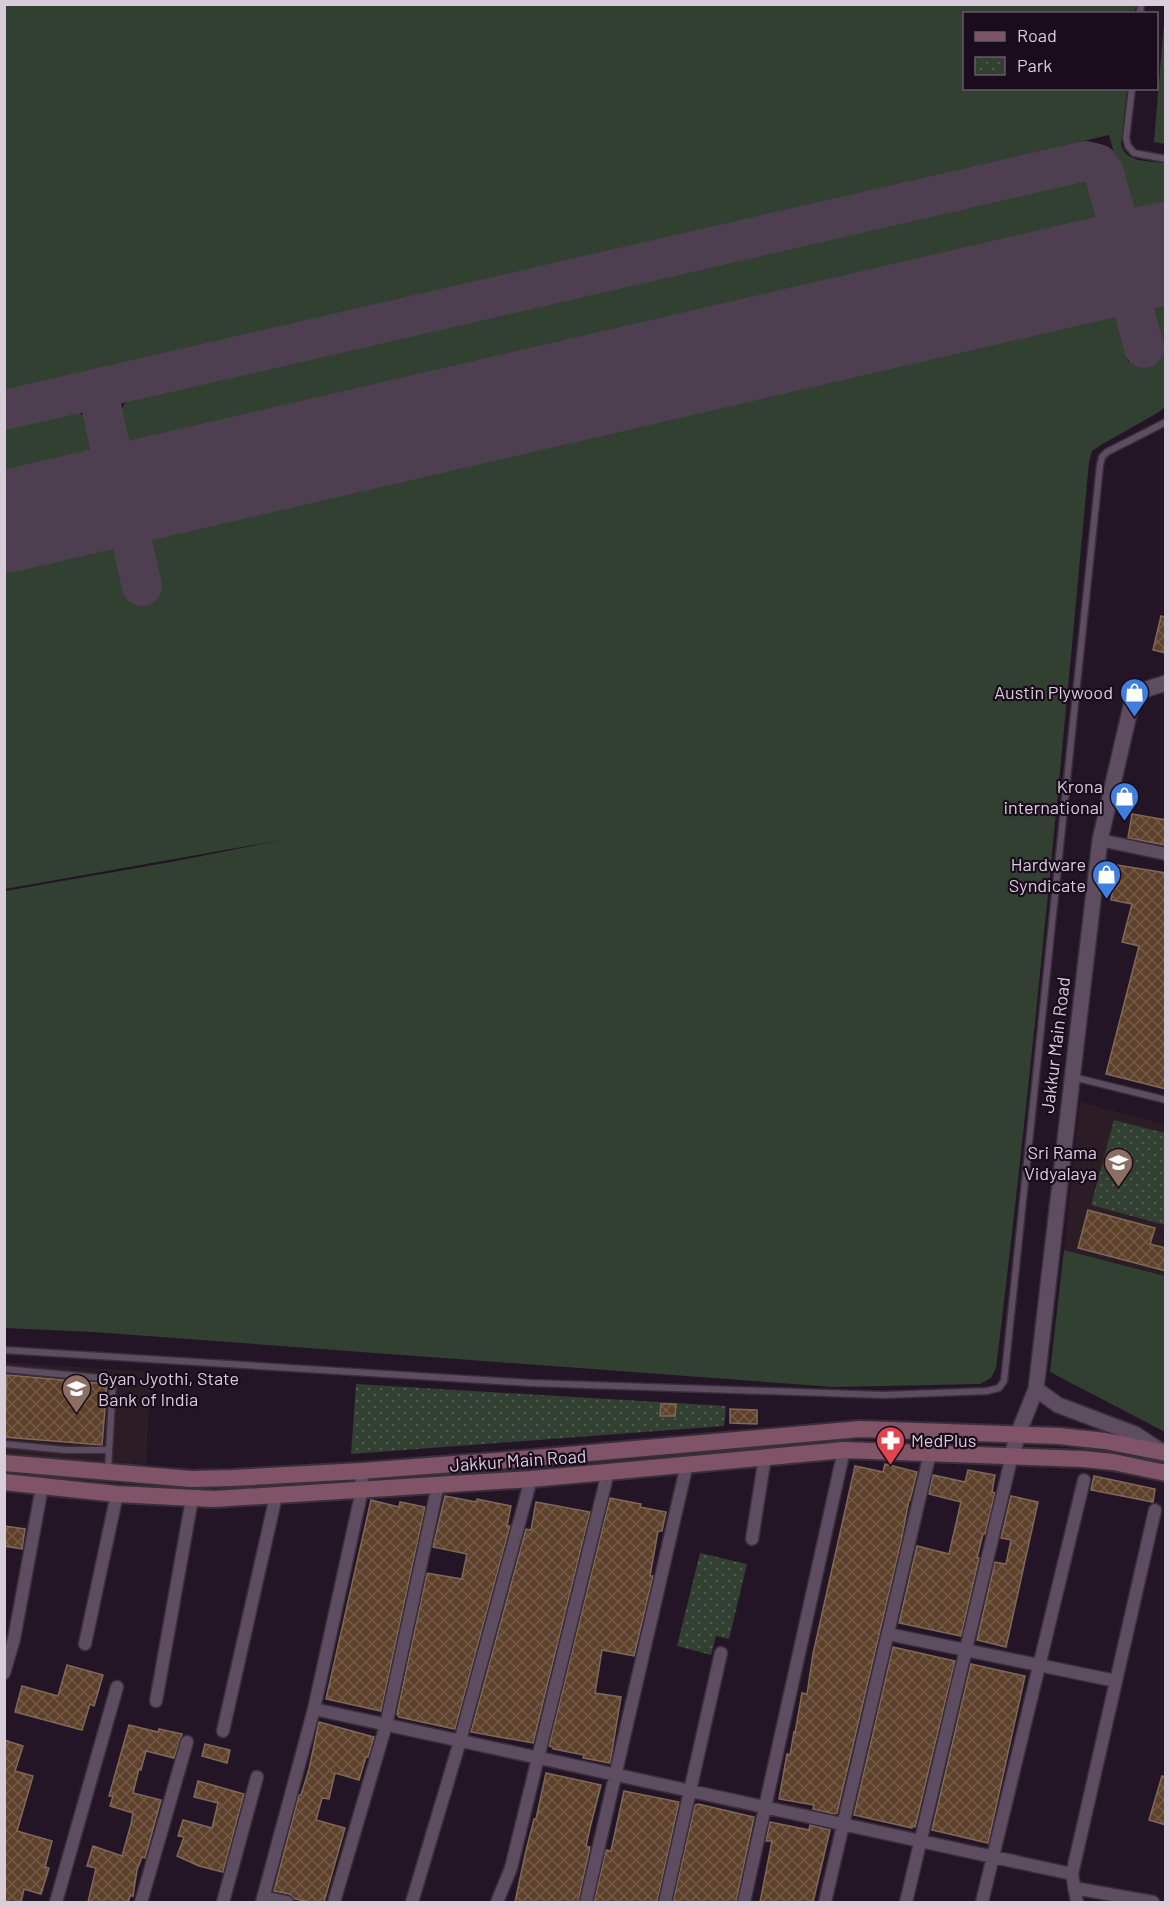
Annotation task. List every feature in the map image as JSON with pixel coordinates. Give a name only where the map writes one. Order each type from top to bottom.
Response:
[{"type":"main road","name":"Jakkur Main Road","points":[[4,1463],[108,1473],[210,1479],[361,1471],[860,1429],[1018,1434]]},
{"type":"main road","points":[[1018,1434],[1105,1441],[1163,1452]]},
{"type":"main road","name":"Jakkur Main Road","points":[[4,1482],[192,1499],[276,1496],[531,1479],[844,1450],[1012,1455]]},
{"type":"main road","points":[[1012,1455],[1113,1462],[1166,1473]]},
{"type":"street","name":"Jakkur Main Road","points":[[1012,1455],[1036,1389],[1100,840],[1134,693],[1166,683]]},
{"type":"street","points":[[1100,840],[1166,854]]},
{"type":"street","points":[[1036,1389],[1059,1405],[1134,1434],[1163,1452]]},
{"type":"street","points":[[744,1902],[844,1450]]},
{"type":"street","points":[[825,1902],[930,1453]]},
{"type":"street","points":[[906,1902],[1012,1455]]},
{"type":"street","points":[[752,1539],[765,1457]]},
{"type":"street","points":[[586,1902],[687,1464]]},
{"type":"street","points":[[288,1902],[263,1900],[314,1709],[362,1490],[361,1471]]},
{"type":"street","points":[[497,1902],[511,1868],[608,1472]]},
{"type":"street","points":[[412,1902],[460,1741],[531,1479]]},
{"type":"street","points":[[982,1902],[1084,1480]]},
{"type":"street","points":[[334,1902],[386,1725],[438,1485]]},
{"type":"street","points":[[4,1673],[14,1639],[42,1487]]},
{"type":"street","points":[[86,1644],[117,1494]]},
{"type":"street","points":[[223,1731],[276,1496]]},
{"type":"street","points":[[156,1701],[192,1499]]},
{"type":"street","points":[[1077,1902],[1072,1874],[1155,1510]]},
{"type":"street","points":[[888,1634],[1116,1681]]},
{"type":"street","points":[[665,1902],[721,1653]]},
{"type":"street","points":[[56,1902],[117,1687]]},
{"type":"street","points":[[314,1709],[1072,1874]]},
{"type":"street","points":[[141,1902],[188,1742]]},
{"type":"street","points":[[223,1902],[256,1777]]},
{"type":"street","points":[[1074,1888],[1153,1902]]},
{"type":"lane","points":[[1132,90],[1126,138],[1128,146],[1134,153],[1166,159]]},
{"type":"lane","points":[[4,1350],[531,1383],[884,1395],[987,1391],[999,1388],[1004,1381],[1005,1372],[1100,465],[1102,457],[1107,452],[1166,422]]},
{"type":"lane","points":[[1071,1077],[1166,1100]]},
{"type":"lane","points":[[4,1369],[113,1379],[108,1473]]},
{"type":"lane","points":[[4,1444],[65,1450],[109,1450]]},
{"type":"shaded area","name":"Sri Rama Vidyalaya","points":[[1080,1102],[1165,1124],[1165,1276],[1064,1250]]},
{"type":"shaded area","name":"Gyan Jyothi, State Bank of India","points":[[4,1362],[151,1372],[146,1464],[5,1456]]},
{"type":"green space","points":[[4,5],[1136,5],[1135,12],[963,12],[963,90],[1127,90],[1121,144],[1123,150],[1132,158],[1165,163],[1165,226],[1155,227],[1145,224],[1130,211],[1109,135],[5,392]]},
{"type":"green space","points":[[1165,11],[1166,144],[1154,142]]},
{"type":"green space","points":[[1077,177],[1083,178],[1089,184],[1099,231],[1098,238],[1093,243],[150,463],[139,464],[131,456],[121,411],[125,403],[130,401]]},
{"type":"green space","points":[[1165,274],[1165,407],[1092,451],[1089,462],[1022,1142],[996,1368],[991,1378],[980,1384],[833,1387],[93,1332],[5,1328],[5,891],[282,840],[5,889],[5,546],[102,525],[112,534],[126,592],[158,585],[147,526],[148,518],[156,512],[1105,290],[1110,291],[1114,296],[1128,362],[1161,349],[1146,283],[1151,278]]},
{"type":"green space","points":[[74,412],[80,413],[86,419],[96,466],[95,473],[90,478],[5,498],[5,427]]},
{"type":"green space","points":[[1114,1120],[1165,1133],[1165,1225],[1091,1205]]},
{"type":"green space","points":[[1064,1250],[1165,1276],[1165,1432],[1050,1372]]},
{"type":"green space","points":[[356,1384],[726,1406],[724,1426],[351,1454]]},
{"type":"green space","points":[[700,1553],[747,1564],[729,1639],[716,1636],[711,1655],[677,1646]]},
{"type":"building","points":[[1161,616],[1166,617],[1166,653],[1153,650]]},
{"type":"building","points":[[1132,814],[1166,820],[1166,845],[1128,838]]},
{"type":"building","points":[[1117,865],[1166,873],[1166,1089],[1106,1074],[1139,946],[1122,942],[1132,904],[1111,900]]},
{"type":"building","points":[[1088,1210],[1155,1228],[1150,1244],[1166,1248],[1166,1271],[1078,1248]]},
{"type":"building","points":[[7,1375],[107,1384],[102,1445],[4,1437]]},
{"type":"building","points":[[661,1404],[676,1404],[675,1416],[660,1416]]},
{"type":"building","points":[[730,1409],[757,1410],[757,1424],[730,1423]]},
{"type":"building","points":[[885,1464],[917,1472],[837,1813],[834,1814],[813,1809],[814,1805],[779,1799],[802,1693],[807,1694],[813,1654],[855,1466],[883,1472]]},
{"type":"building","points":[[968,1470],[995,1475],[992,1492],[995,1493],[977,1558],[979,1558],[961,1636],[899,1623],[917,1546],[949,1554],[961,1502],[929,1494],[933,1475],[965,1482]]},
{"type":"building","points":[[1094,1476],[1155,1489],[1153,1502],[1091,1490]]},
{"type":"building","points":[[445,1496],[476,1502],[477,1499],[511,1506],[507,1526],[510,1526],[455,1729],[399,1717],[397,1714],[427,1573],[462,1579],[467,1554],[433,1547]]},
{"type":"building","points":[[1011,1496],[1038,1502],[1006,1647],[977,1640],[995,1562],[1006,1564],[1011,1540],[1001,1538]]},
{"type":"building","points":[[610,1498],[666,1512],[662,1531],[658,1531],[650,1576],[653,1576],[634,1656],[602,1650],[595,1693],[621,1697],[610,1763],[583,1758],[584,1755],[553,1749],[549,1746]]},
{"type":"building","points":[[371,1500],[399,1507],[400,1502],[425,1507],[381,1711],[326,1699]]},
{"type":"building","points":[[536,1502],[590,1512],[533,1743],[471,1732],[526,1529],[531,1530]]},
{"type":"building","points":[[4,1526],[25,1529],[22,1549],[4,1546]]},
{"type":"building","points":[[893,1647],[955,1661],[915,1827],[912,1826],[912,1828],[854,1815]]},
{"type":"building","points":[[971,1664],[1025,1676],[988,1843],[932,1830]]},
{"type":"building","points":[[67,1665],[103,1675],[94,1706],[90,1704],[82,1730],[15,1712],[22,1686],[58,1696]]},
{"type":"building","points":[[319,1722],[374,1737],[359,1780],[335,1773],[329,1799],[322,1798],[316,1820],[345,1828],[324,1902],[310,1902],[274,1891],[299,1795],[301,1795],[309,1769]]},
{"type":"building","points":[[129,1725],[158,1732],[159,1729],[182,1734],[174,1758],[146,1751],[141,1770],[139,1769],[133,1793],[161,1800],[145,1858],[142,1857],[137,1870],[133,1896],[130,1896],[128,1902],[88,1902],[96,1868],[87,1866],[93,1846],[122,1856],[131,1824],[133,1813],[110,1806],[113,1796],[109,1796]]},
{"type":"building","points":[[4,1740],[23,1746],[15,1771],[33,1776],[17,1831],[52,1841],[45,1867],[49,1868],[41,1894],[24,1889],[21,1902],[4,1902]]},
{"type":"building","points":[[205,1744],[230,1750],[227,1763],[202,1756]]},
{"type":"building","points":[[546,1773],[601,1785],[586,1846],[590,1847],[578,1902],[515,1902]]},
{"type":"building","points":[[1162,1776],[1166,1777],[1166,1825],[1149,1820]]},
{"type":"building","points":[[198,1781],[244,1794],[223,1872],[199,1866],[177,1856],[184,1837],[178,1836],[183,1820],[212,1828],[218,1803],[194,1797]]},
{"type":"building","points":[[624,1791],[679,1802],[657,1902],[594,1902],[606,1850],[611,1851]]},
{"type":"building","points":[[695,1805],[754,1817],[736,1902],[673,1902]]},
{"type":"building","points":[[770,1822],[809,1830],[810,1825],[830,1830],[813,1902],[760,1902],[772,1841],[766,1841]]},
{"type":"taxiway","points":[[4,410],[1085,161],[1098,164],[1104,173],[1118,226],[1120,253],[1107,267]]},
{"type":"taxiway","points":[[1107,267],[1120,268],[1124,272],[1144,348]]},
{"type":"taxiway","points":[[106,387],[99,396],[118,484],[125,491],[133,493],[126,502],[126,517],[142,586]]},
{"type":"runway","points":[[4,522],[1166,253]]},
{"type":"place","name":"Austin Plywood","points":[[1134,718]]},
{"type":"place","name":"Krona international","points":[[1124,822]]},
{"type":"place","name":"Hardware Syndicate","points":[[1107,900]]},
{"type":"place","name":"Sri Rama Vidyalaya","points":[[1118,1188]]},
{"type":"place","name":"Gyan Jyothi, State Bank of India","points":[[77,1414]]},
{"type":"place","name":"MedPlus","points":[[890,1466]]}]
